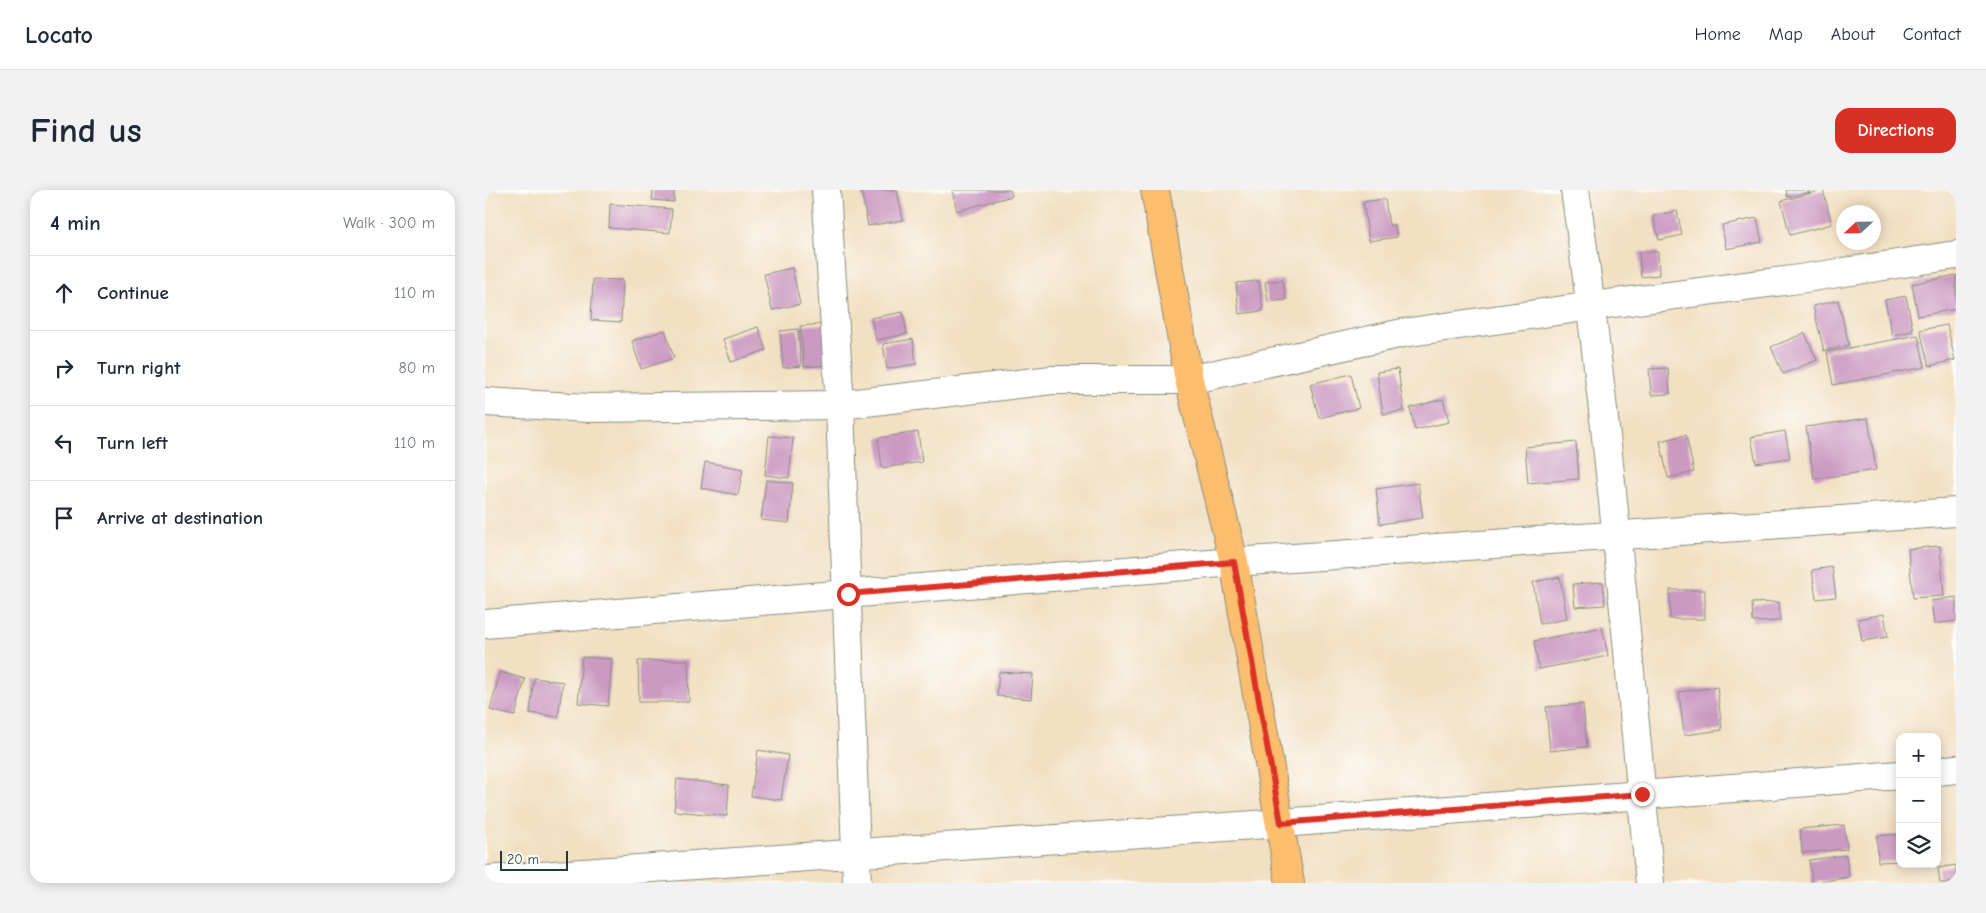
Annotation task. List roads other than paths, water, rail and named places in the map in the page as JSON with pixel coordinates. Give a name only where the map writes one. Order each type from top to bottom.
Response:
[{"type":"main road","points":[[1155,190],[1189,380],[1234,562],[1290,883]]},
{"type":"street","points":[[826,190],[840,405],[857,883]]},
{"type":"street","points":[[1575,190],[1591,306],[1618,536],[1650,883]]},
{"type":"street","points":[[485,402],[589,408],[840,405],[1052,380],[1189,380],[1403,333],[1956,255]]},
{"type":"street","points":[[485,624],[1234,562],[1956,512]]},
{"type":"street","points":[[1941,771],[1956,769]]},
{"type":"street","points":[[485,880],[1281,823],[1896,775]]}]
